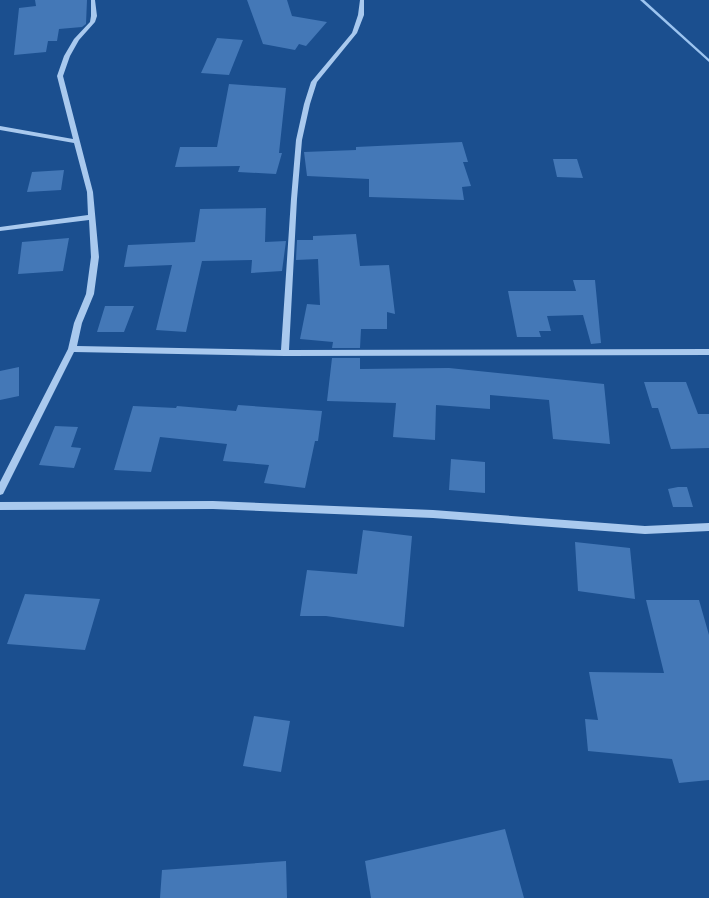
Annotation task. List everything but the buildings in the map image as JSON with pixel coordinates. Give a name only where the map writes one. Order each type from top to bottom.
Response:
[{"type":"street","points":[[0,491],[72,349],[78,323],[90,294],[95,257],[90,192],[60,76],[67,56],[77,39],[92,22],[94,16],[93,0]]},
{"type":"street","points":[[285,353],[299,140],[314,82],[354,33],[361,16],[362,0]]},
{"type":"street","points":[[0,128],[78,142]]},
{"type":"street","points":[[0,229],[92,218]]},
{"type":"street","points":[[72,349],[285,353],[709,352]]},
{"type":"street","points":[[0,506],[213,505],[433,514],[645,530],[709,526]]},
{"type":"waterway","points":[[642,0],[709,61]]}]
